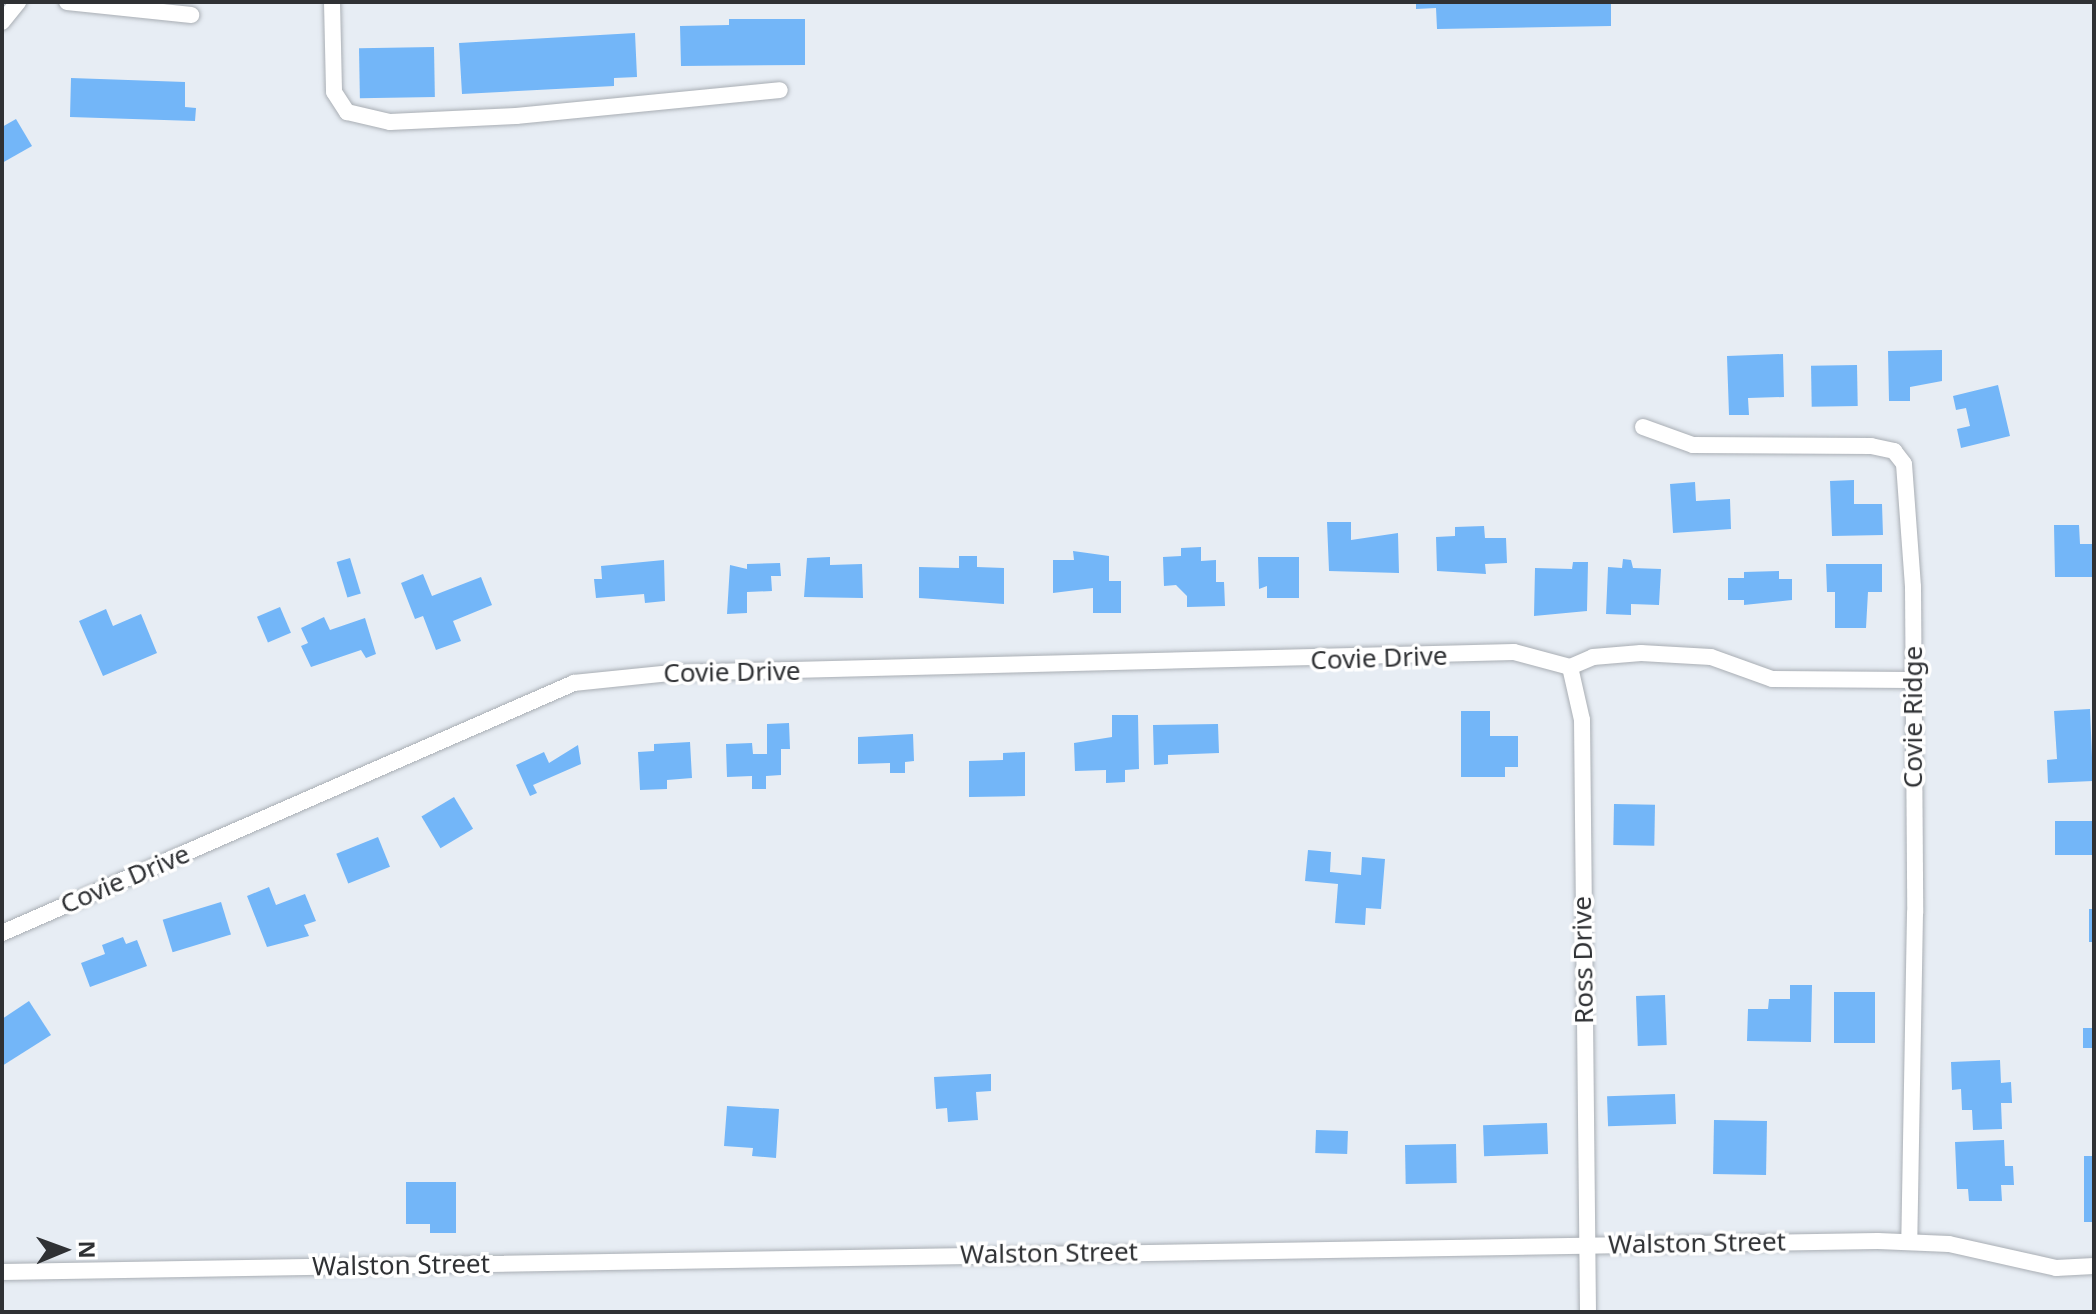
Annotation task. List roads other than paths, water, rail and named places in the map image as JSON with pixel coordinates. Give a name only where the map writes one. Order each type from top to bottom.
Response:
[{"type":"street","points":[[2,22],[18,2]]},
{"type":"street","points":[[67,2],[191,15]]},
{"type":"street","points":[[339,2],[332,2],[334,92],[347,112],[390,122],[516,116],[780,90]]},
{"type":"street","name":"Covie Ridge","points":[[1643,427],[1693,445],[1871,446],[1894,451],[1904,464],[1910,497],[1915,913],[1909,1242]]},
{"type":"street","name":"Covie Drive","points":[[2,933],[574,683],[671,673],[1262,662],[1514,652],[1570,667]]},
{"type":"street","points":[[1570,667],[1593,657],[1641,653],[1711,657],[1772,679],[1912,680]]},
{"type":"street","name":"Ross Drive","points":[[1570,667],[1582,720],[1588,1312]]},
{"type":"street","name":"Walston Street","points":[[2,1272],[1588,1244],[1909,1242],[1949,1244],[2056,1268],[2094,1266]]}]
